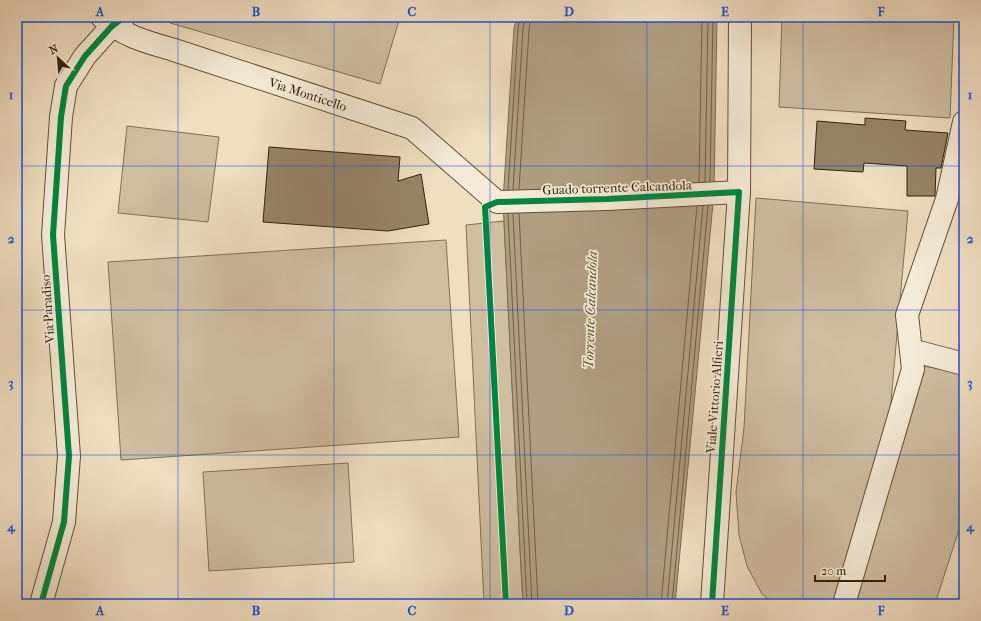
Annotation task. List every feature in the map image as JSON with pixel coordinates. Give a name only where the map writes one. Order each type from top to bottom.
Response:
[{"type":"street","name":"Viale Vittorio Alfieri","points":[[712,604],[739,192],[740,17]]},
{"type":"street","name":"Via Monticello","points":[[113,20],[149,43],[412,128],[497,202]]},
{"type":"street","name":"Via Paradiso","points":[[41,604],[64,522],[69,456],[53,235],[61,117],[66,86],[84,56],[113,20]]},
{"type":"street","points":[[844,604],[913,369],[907,315],[947,199],[964,122]]},
{"type":"street","name":"Guado torrente Calcandola","points":[[497,202],[607,199],[739,192]]},
{"type":"street","points":[[911,350],[964,364]]},
{"type":"shaded area","points":[[172,17],[400,17],[380,84],[170,23]]},
{"type":"shaded area","points":[[782,17],[954,17],[950,118],[779,107]]},
{"type":"shaded area","points":[[127,126],[219,137],[208,222],[118,213]]},
{"type":"shaded area","points":[[756,198],[908,211],[888,435],[834,604],[774,604],[762,594],[747,566],[739,535],[736,492],[744,428]]},
{"type":"shaded area","points":[[504,221],[523,604],[484,604],[466,225]]},
{"type":"shaded area","points":[[446,240],[459,437],[121,460],[108,262]]},
{"type":"shaded area","points":[[922,366],[964,372],[964,514],[935,604],[851,604]]},
{"type":"shaded area","points":[[348,463],[354,562],[209,571],[203,472]]},
{"type":"water","name":"Torrente Calcandola","points":[[517,17],[717,17],[714,193],[675,604],[523,604],[503,201],[514,28]]},
{"type":"building","points":[[865,118],[906,121],[905,130],[948,133],[941,168],[936,168],[935,196],[907,196],[907,166],[864,163],[863,172],[814,169],[817,121],[865,125]]},
{"type":"building","points":[[269,147],[400,157],[398,181],[421,174],[429,224],[388,231],[263,222]]},
{"type":"cycle path","points":[[41,604],[64,522],[69,456],[53,235],[61,117],[66,86],[85,56],[112,26],[124,17]]},
{"type":"cycle path","points":[[506,604],[485,207],[497,202],[607,199],[739,192],[712,604]]}]
